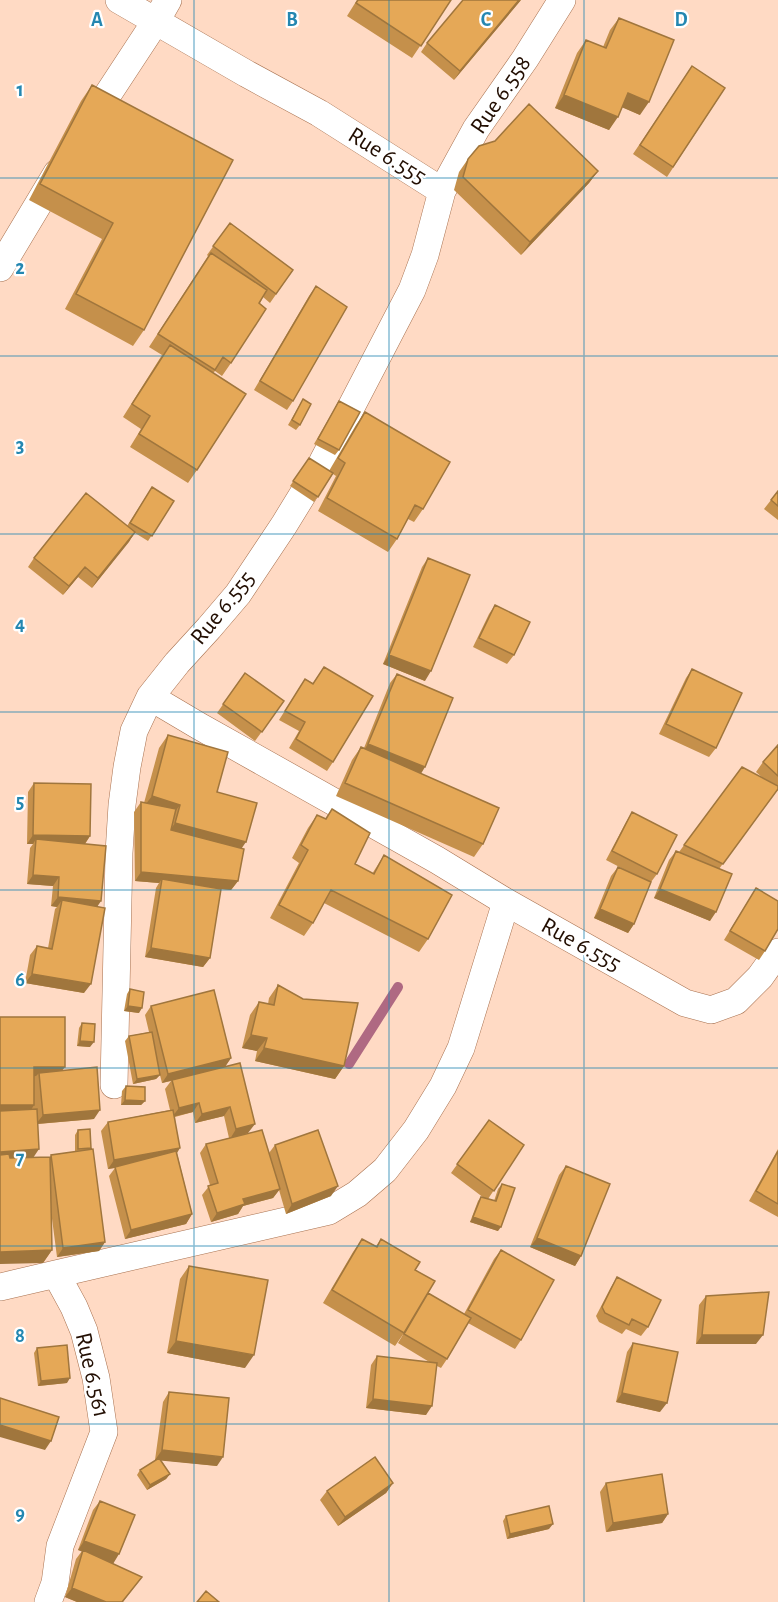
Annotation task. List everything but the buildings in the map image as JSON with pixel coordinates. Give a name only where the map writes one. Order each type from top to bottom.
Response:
[{"type":"street","name":"Rue 6.555","points":[[119,0],[162,11],[442,191],[425,255],[412,290],[322,463],[238,594],[150,697],[685,1003],[711,1010],[736,1001],[760,977],[778,952]]},
{"type":"street","name":"Rue 6.558","points":[[442,191],[476,129],[525,59],[562,0]]},
{"type":"street","points":[[0,268],[73,148],[162,11]]},
{"type":"street","points":[[114,1085],[122,805],[134,731],[150,697]]},
{"type":"street","points":[[0,1287],[329,1210],[357,1194],[385,1170],[416,1130],[443,1086],[461,1048],[506,902]]},
{"type":"street","name":"Rue 6.561","points":[[48,1602],[55,1583],[60,1546],[104,1432],[96,1378],[84,1331],[56,1274]]},
{"type":"waterway","points":[[349,1064],[398,987]]}]
